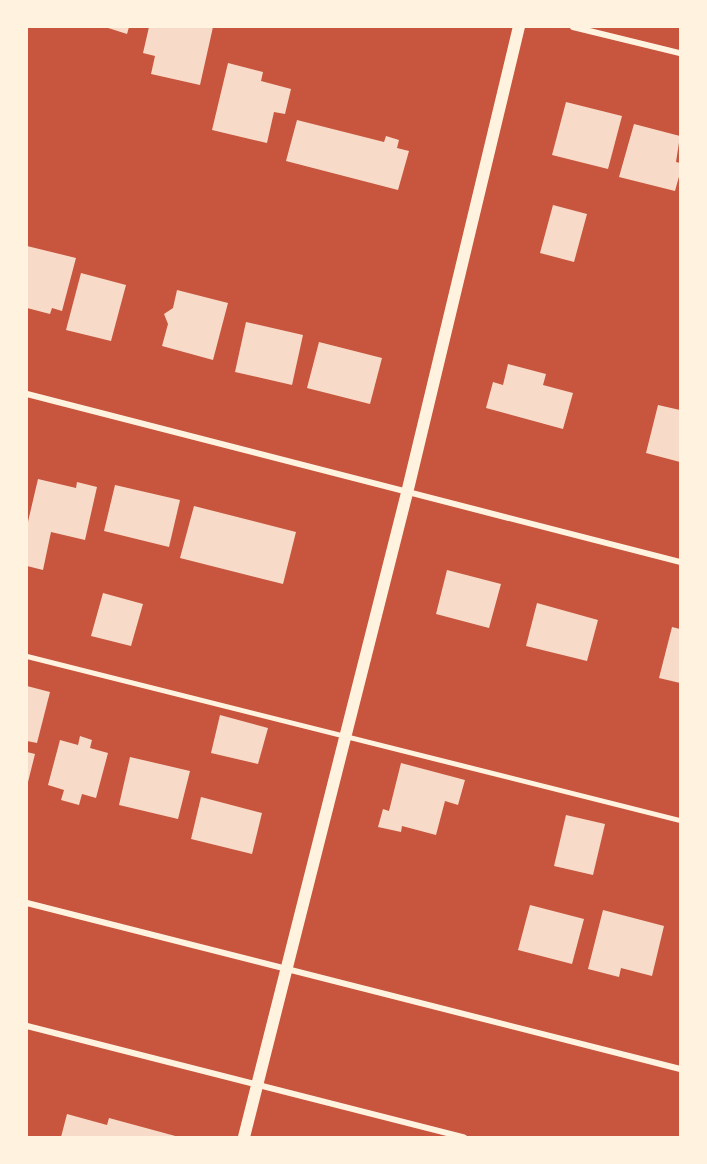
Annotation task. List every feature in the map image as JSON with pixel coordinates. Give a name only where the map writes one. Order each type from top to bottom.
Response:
[{"type":"main road","points":[[244,1137],[407,493],[519,27]]},
{"type":"street","points":[[573,27],[680,53]]},
{"type":"street","points":[[27,394],[680,562]]},
{"type":"street","points":[[27,903],[680,1070]]},
{"type":"street","points":[[27,1026],[464,1137]]},
{"type":"lane","points":[[27,656],[680,820]]},
{"type":"building","points":[[105,27],[129,27],[127,34]]},
{"type":"building","points":[[149,27],[213,27],[200,85],[151,74],[155,56],[143,53]]},
{"type":"building","points":[[228,63],[263,72],[261,81],[291,89],[285,114],[274,112],[267,143],[212,130]]},
{"type":"building","points":[[566,102],[622,116],[608,169],[552,155]]},
{"type":"building","points":[[297,120],[384,142],[386,136],[399,140],[397,148],[409,151],[398,190],[286,161]]},
{"type":"building","points":[[634,124],[680,136],[676,162],[680,163],[680,173],[675,191],[619,177]]},
{"type":"building","points":[[553,205],[587,214],[574,262],[540,253]]},
{"type":"building","points":[[27,246],[76,258],[62,311],[52,308],[50,314],[27,308]]},
{"type":"building","points":[[81,273],[126,285],[111,341],[66,330]]},
{"type":"building","points":[[177,290],[228,303],[213,360],[162,346],[168,324],[164,314],[173,308]]},
{"type":"building","points":[[246,322],[303,335],[292,385],[235,372]]},
{"type":"building","points":[[319,342],[382,358],[370,404],[307,388]]},
{"type":"building","points":[[508,364],[546,374],[543,385],[573,393],[563,429],[486,408],[493,382],[503,385]]},
{"type":"building","points":[[658,405],[680,410],[680,462],[646,453]]},
{"type":"building","points":[[38,479],[76,488],[77,482],[97,487],[85,540],[51,532],[43,570],[27,566],[27,526]]},
{"type":"building","points":[[115,485],[180,500],[169,547],[104,531]]},
{"type":"building","points":[[194,506],[296,532],[283,584],[180,558]]},
{"type":"building","points":[[447,570],[501,584],[489,628],[436,614]]},
{"type":"building","points":[[103,593],[143,604],[131,646],[91,636]]},
{"type":"building","points":[[537,603],[598,620],[587,661],[526,646]]},
{"type":"building","points":[[672,627],[680,629],[680,683],[659,678]]},
{"type":"building","points":[[27,686],[50,692],[37,743],[27,741]]},
{"type":"building","points":[[220,715],[268,728],[258,764],[211,753]]},
{"type":"building","points":[[80,736],[92,740],[90,748],[108,753],[96,798],[82,794],[79,805],[61,800],[64,790],[48,785],[60,740],[78,745]]},
{"type":"building","points":[[27,752],[35,754],[28,782],[27,782]]},
{"type":"building","points":[[130,757],[190,771],[178,819],[119,805]]},
{"type":"building","points":[[401,763],[465,780],[458,805],[445,801],[436,835],[402,826],[401,832],[378,827],[383,809],[389,811]]},
{"type":"building","points":[[201,797],[262,813],[252,854],[191,839]]},
{"type":"building","points":[[566,815],[605,824],[593,875],[554,866]]},
{"type":"building","points":[[530,905],[584,919],[572,964],[518,950]]},
{"type":"building","points":[[603,910],[664,926],[652,976],[621,968],[619,977],[588,969]]},
{"type":"building","points":[[67,1114],[107,1125],[109,1118],[179,1137],[61,1137]]}]
